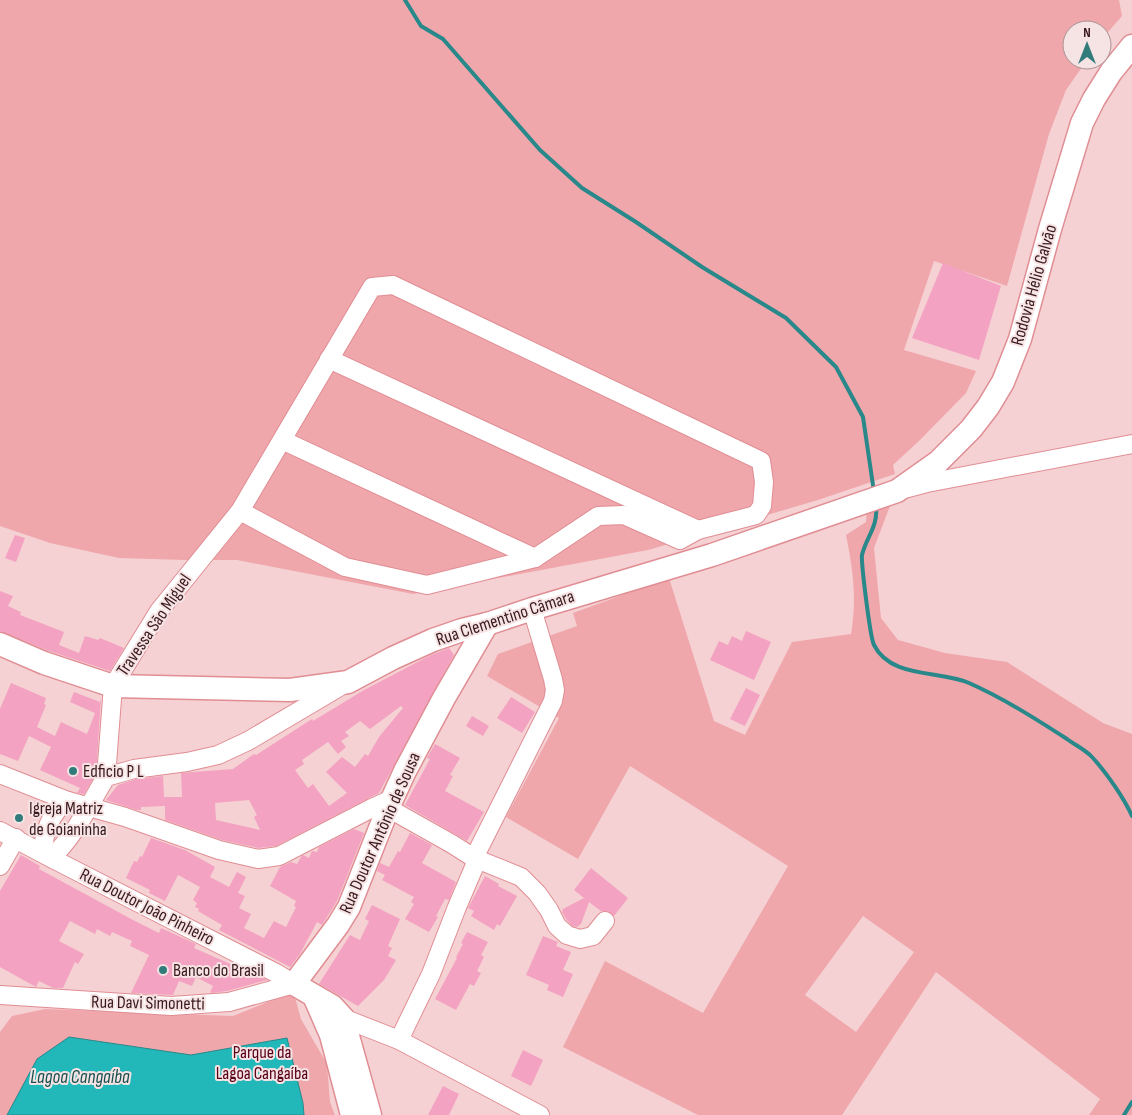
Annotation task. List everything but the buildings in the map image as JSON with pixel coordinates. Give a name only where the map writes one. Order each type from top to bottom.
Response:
[{"type":"main road","name":"Rodovia Hélio Galvão","points":[[894,492],[938,462],[971,429],[988,407],[1002,382],[1020,339],[1082,123],[1111,72],[1132,46]]},
{"type":"main road","name":"Rua Clementino Câmara","points":[[0,644],[44,663],[113,686],[290,690],[348,682],[433,640],[712,555],[894,492]]},
{"type":"main road","name":"Rua Doutor Antônio de Sousa","points":[[294,984],[338,925],[349,907],[390,804],[440,706],[487,624]]},
{"type":"main road","points":[[294,984],[332,1006],[343,1018],[370,1115]]},
{"type":"main road","points":[[314,996],[331,1035],[352,1115]]},
{"type":"street","name":"Travessa São Miguel","points":[[106,777],[113,686],[150,624],[240,511],[372,287],[393,285],[761,461],[764,482],[762,506],[756,515],[698,530]]},
{"type":"street","points":[[329,359],[698,530]]},
{"type":"street","points":[[282,440],[535,558]]},
{"type":"street","points":[[894,492],[1132,444]]},
{"type":"street","points":[[240,511],[345,567],[427,585],[535,558],[598,516],[624,515],[680,540],[698,530]]},
{"type":"street","points":[[399,1040],[431,974],[475,866],[474,858],[554,701],[553,679],[532,609]]},
{"type":"street","points":[[47,856],[73,834],[106,777],[134,769],[187,762],[218,755],[248,741],[348,682]]},
{"type":"street","points":[[0,774],[68,801],[133,819],[248,858],[268,859],[279,856],[372,808],[390,804],[474,858],[521,877],[538,893],[558,926],[567,935],[580,939],[594,936],[605,921]]},
{"type":"street","points":[[47,856],[47,828],[52,816],[60,806],[68,801]]},
{"type":"street","points":[[0,866],[8,835]]},
{"type":"street","name":"Rua Doutor João Pinheiro","points":[[8,835],[268,968],[294,984]]},
{"type":"street","name":"Rua Davi Simonetti","points":[[0,995],[123,1004],[199,1006],[229,1002],[294,984]]},
{"type":"street","points":[[343,1018],[399,1040],[540,1115]]},
{"type":"green space","points":[[0,0],[1119,0],[1122,16],[1112,28],[1112,20],[1062,20],[1062,70],[1080,70],[1066,90],[1049,134],[1007,286],[934,261],[904,350],[976,371],[966,393],[893,465],[895,474],[818,500],[648,550],[413,594],[237,560],[119,558],[50,543],[0,526]]},
{"type":"green space","points":[[890,506],[874,548],[881,618],[898,640],[945,653],[1007,662],[1103,723],[1132,734],[1132,1115],[1089,1115],[1100,1099],[936,972],[842,1115],[698,1115],[563,1047],[605,961],[703,1013],[788,866],[630,766],[578,859],[506,817],[559,718],[487,676],[498,654],[577,626],[573,613],[669,578],[714,721],[745,735],[792,642],[851,634],[854,608],[853,584],[846,535],[866,522],[867,509]],"holes":[[[863,916],[914,952],[856,1032],[805,995]]]},
{"type":"green space","name":"Parque da Lagoa Cangaíba","points":[[294,994],[301,1019],[327,1064],[330,1102],[335,1115],[0,1115],[0,1032],[12,1016],[45,1009],[233,1016],[285,995]]},
{"type":"water","name":"Lagoa Cangaíba","points":[[69,1037],[191,1055],[287,1038],[303,1103],[304,1115],[7,1115],[37,1059]]},
{"type":"waterway","points":[[405,0],[421,26],[443,39],[540,150],[582,188],[702,267],[786,318],[836,367],[863,417],[874,492]]},
{"type":"waterway","points":[[876,508],[874,526],[864,549],[862,561],[872,639],[882,656],[904,669],[969,683],[1007,702],[1055,731],[1092,757],[1114,785],[1132,816]]},
{"type":"waterway","points":[[1124,1115],[1132,1102]]},
{"type":"place","name":"Edficio P L","points":[[73,771]]},
{"type":"place","name":"Igreja Matriz de Goianinha","points":[[19,818]]},
{"type":"place","name":"Banco do Brasil","points":[[163,970]]}]
